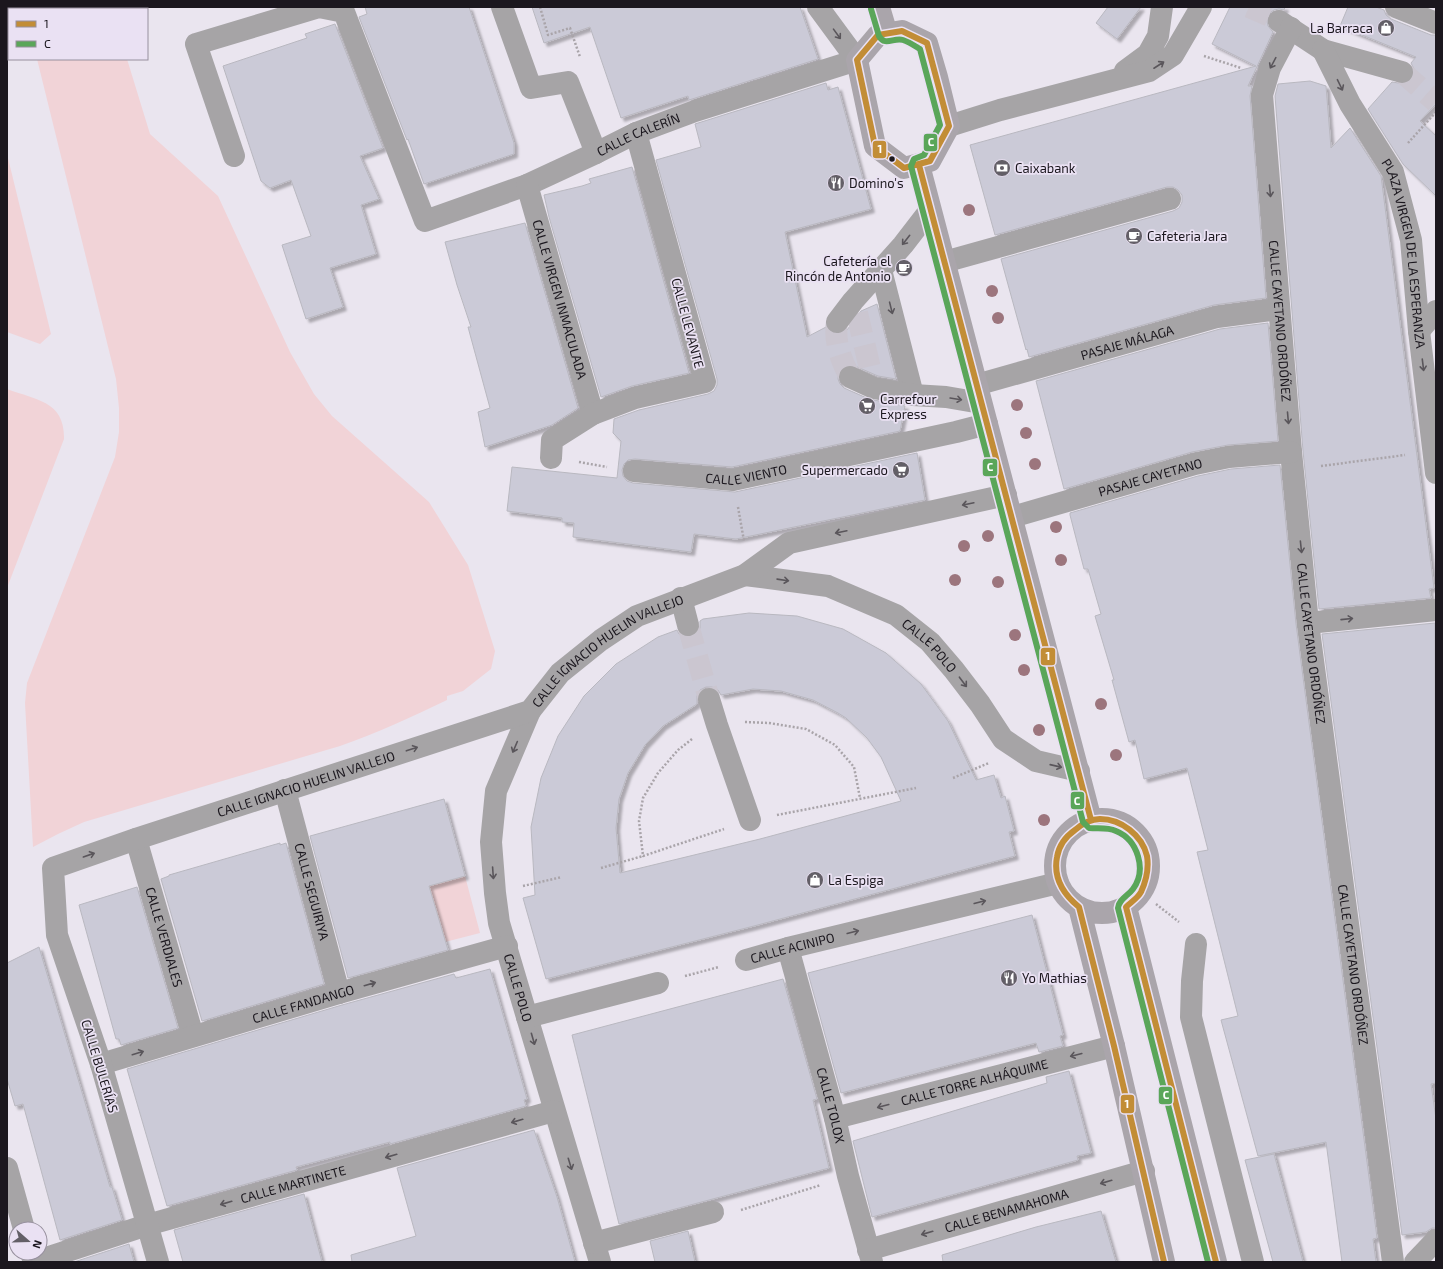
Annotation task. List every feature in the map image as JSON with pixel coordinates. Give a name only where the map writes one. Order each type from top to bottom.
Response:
[{"type":"main road","points":[[880,7],[887,34]]},
{"type":"main road","points":[[902,31],[927,43],[949,126],[930,162],[904,168],[875,146],[857,60],[878,35],[887,34],[902,31]]},
{"type":"main road","points":[[919,165],[1091,820]]},
{"type":"main road","points":[[1102,819],[1122,823],[1138,836],[1147,854],[1148,874],[1133,900],[1111,912],[1094,913],[1079,907],[1066,897],[1058,883],[1055,869],[1056,855],[1062,841],[1071,830],[1080,824],[1091,820],[1102,819]]},
{"type":"main road","points":[[1133,900],[1216,1262]]},
{"type":"main road","points":[[1079,907],[1144,1171],[1164,1262]]},
{"type":"street","name":"CALLE CALERÍN","points":[[234,156],[196,44],[319,7],[344,12],[425,221],[527,185],[636,133],[695,111],[857,60]]},
{"type":"street","points":[[502,7],[531,88],[568,82],[596,153]]},
{"type":"street","points":[[818,7],[857,60]]},
{"type":"street","points":[[1109,83],[1148,54],[1158,36],[1162,7]]},
{"type":"street","points":[[949,126],[1000,110],[1109,83],[1149,71],[1173,55],[1201,7]]},
{"type":"street","points":[[1396,7],[1436,23]]},
{"type":"street","name":"CALLE CAYETANO ORDÓÑEZ","points":[[1324,50],[1285,24],[1262,95],[1292,461],[1308,623],[1393,1262]]},
{"type":"street","points":[[1324,50],[1402,72]]},
{"type":"street","name":"PLAZA VIRGEN DE LA ESPERANZA","points":[[1324,50],[1350,104],[1393,172],[1411,240],[1419,331],[1435,462]]},
{"type":"street","name":"CALLE LEVANTE","points":[[551,458],[552,440],[593,414],[635,398],[704,382],[636,133]]},
{"type":"street","name":"CALLE VIRGEN INMACULADA","points":[[527,185],[593,414]]},
{"type":"street","points":[[944,262],[1170,199]]},
{"type":"street","points":[[837,322],[855,307],[881,270],[930,210]]},
{"type":"street","points":[[881,270],[913,395]]},
{"type":"street","name":"PASAJE MÁLAGA","points":[[979,394],[1216,317],[1279,309]]},
{"type":"street","points":[[1419,331],[1436,311]]},
{"type":"street","points":[[865,381],[913,395],[946,397],[979,394]]},
{"type":"street","name":"CALLE VIENTO","points":[[634,471],[733,480],[987,424]]},
{"type":"street","name":"PASAJE CAYETANO","points":[[1012,517],[1195,464],[1230,457],[1292,461]]},
{"type":"street","name":"CALLE IGNACIO HUELIN VALLEJO","points":[[53,868],[136,839],[530,711],[560,673],[601,640],[637,616],[681,598],[745,575],[789,543],[1006,495]]},
{"type":"street","name":"CALLE POLO","points":[[745,575],[828,586],[896,615],[930,642],[980,704],[1003,739],[1036,761],[1079,771]]},
{"type":"street","points":[[681,598],[688,625]]},
{"type":"street","points":[[1308,623],[1436,610]]},
{"type":"street","points":[[709,699],[716,725],[750,820]]},
{"type":"street","name":"CALLE POLO","points":[[530,711],[496,791],[491,842],[495,893],[499,922],[597,1252]]},
{"type":"street","name":"CALLE SEGUIRIYA","points":[[285,790],[339,993]]},
{"type":"street","name":"CALLE VERDIALES","points":[[136,839],[193,1036]]},
{"type":"street","name":"CALLE BULERÍAS","points":[[53,868],[57,935],[101,1064],[158,1262]]},
{"type":"street","name":"CALLE ACINIPO","points":[[746,960],[788,948],[1058,883]]},
{"type":"street","points":[[1196,944],[1192,981],[1191,1016],[1253,1262]]},
{"type":"street","name":"CALLE FANDANGO","points":[[101,1064],[339,993],[507,946]]},
{"type":"street","name":"CALLE TOLOX","points":[[788,948],[870,1256]]},
{"type":"street","points":[[527,1017],[658,983]]},
{"type":"street","name":"CALLE TORRE ALHÁQUIME","points":[[834,1118],[1114,1046]]},
{"type":"street","name":"CALLE MARTINETE","points":[[34,1262],[147,1225],[554,1111]]},
{"type":"street","points":[[7,1168],[22,1221]]},
{"type":"street","name":"CALLE BENAMAHOMA","points":[[870,1256],[1144,1171]]},
{"type":"street","points":[[597,1252],[713,1212]]},
{"type":"street","points":[[1415,1262],[1436,1240]]},
{"type":"path","points":[[540,7],[548,35],[570,28],[573,35]]},
{"type":"path","points":[[1173,55],[1206,56],[1242,68],[1266,80]]},
{"type":"path","points":[[1388,164],[1436,112]]},
{"type":"path","points":[[551,458],[634,471]]},
{"type":"path","points":[[1292,461],[1435,462]]},
{"type":"path","points":[[952,778],[1019,750]]},
{"type":"path","points":[[860,798],[916,788]]},
{"type":"path","points":[[601,868],[643,856]]},
{"type":"path","points":[[495,893],[562,877]]},
{"type":"path","points":[[1133,900],[1179,922]]},
{"type":"path","name":"CALLE ACINIPO","points":[[658,983],[746,960]]},
{"type":"shaded area","points":[[25,7],[114,7],[114,8]]},
{"type":"shaded area","points":[[37,60],[127,60],[150,134],[218,196],[290,352],[314,394],[332,416],[429,502],[468,565],[495,651],[491,669],[463,691],[447,696],[447,700],[408,719],[340,746],[84,822],[33,847],[25,703],[27,683],[115,457],[119,432],[119,408],[116,379]]},
{"type":"shaded area","points":[[7,154],[51,334],[40,344],[7,332]]},
{"type":"shaded area","points":[[7,389],[38,400],[54,409],[60,417],[63,426],[64,439],[7,588]]},
{"type":"shaded area","points":[[465,876],[480,933],[445,942],[429,886]]},
{"type":"building","points":[[365,7],[469,7],[514,143],[514,154],[424,184],[408,139],[407,140],[359,17],[367,14]]},
{"type":"building","points":[[532,7],[800,7],[818,59],[689,100],[688,96],[621,118],[590,27],[544,43]]},
{"type":"building","points":[[1108,7],[1141,7],[1117,39],[1096,23]]},
{"type":"building","points":[[1230,7],[1285,7],[1284,10],[1274,10],[1268,14],[1268,26],[1273,32],[1248,86],[1252,86],[1250,96],[1266,298],[1214,305],[1029,357],[1001,259],[1173,211],[1179,208],[1182,202],[1182,195],[1173,187],[1167,187],[995,235],[970,145],[1256,66],[1212,44]]},
{"type":"building","points":[[1348,7],[1376,7],[1384,10],[1386,15],[1391,19],[1431,35],[1436,35],[1436,104],[1420,121],[1436,136],[1436,196],[1403,164],[1368,109],[1392,82],[1405,84],[1411,81],[1414,75],[1414,69],[1411,63],[1416,57],[1340,26]]},
{"type":"building","points":[[335,24],[383,148],[360,156],[379,199],[361,205],[376,254],[330,268],[343,307],[306,319],[282,245],[311,236],[291,180],[270,188],[261,181],[223,66],[307,38],[305,34]]},
{"type":"building","points":[[1310,81],[1326,86],[1331,148],[1350,128],[1381,176],[1434,588],[1429,589],[1431,598],[1319,609],[1303,451],[1275,96],[1278,84]]},
{"type":"building","points":[[826,83],[828,90],[838,87],[871,209],[785,232],[807,337],[826,327],[830,332],[835,334],[842,333],[847,330],[861,311],[877,304],[896,379],[878,376],[849,365],[843,367],[839,371],[838,379],[844,388],[869,399],[905,406],[900,431],[732,467],[635,459],[628,460],[624,464],[622,470],[623,476],[627,481],[633,483],[735,492],[917,453],[925,500],[736,539],[694,534],[691,552],[573,537],[574,523],[562,522],[562,518],[507,511],[512,467],[617,478],[621,441],[613,433],[614,419],[639,410],[708,394],[714,391],[717,385],[717,379],[656,160],[701,147],[695,124]]},
{"type":"building","points":[[632,167],[689,373],[632,386],[601,397],[544,195],[582,186],[591,183],[589,179]]},
{"type":"building","points":[[525,223],[578,408],[552,425],[485,447],[478,412],[490,408],[468,327],[471,327],[445,242]]},
{"type":"building","points":[[1268,323],[1278,441],[1228,445],[1192,452],[1064,489],[1036,381],[1220,329]]},
{"type":"building","points":[[1280,465],[1296,624],[1377,1238],[1373,1239],[1376,1262],[1342,1262],[1326,1142],[1258,1156],[1221,1020],[1238,1016],[1197,852],[1208,850],[1187,768],[1144,779],[1135,740],[1129,742],[1112,680],[1114,680],[1095,616],[1101,614],[1088,569],[1084,569],[1070,515],[1070,513],[1198,476],[1231,469]]},
{"type":"building","points":[[749,613],[797,616],[843,629],[886,653],[921,684],[948,721],[976,780],[994,775],[1001,798],[1005,796],[1014,831],[1009,832],[1015,856],[754,926],[546,979],[523,898],[535,895],[531,827],[541,778],[558,736],[584,696],[616,664],[658,637],[677,630],[679,634],[684,637],[692,637],[697,634],[700,628],[700,621],[703,619]],"holes":[[[706,687],[712,687],[718,690],[721,695],[753,689],[781,691],[813,700],[838,713],[846,718],[867,738],[881,757],[901,801],[760,839],[620,873],[616,828],[619,799],[628,773],[645,745],[663,726],[697,704],[697,696],[700,690]]]},
{"type":"building","points":[[1435,623],[1436,1083],[1431,1084],[1436,1119],[1436,1228],[1432,1228],[1426,1232],[1402,1235],[1322,634]]},
{"type":"building","points":[[444,799],[465,876],[429,886],[448,950],[348,978],[310,836]]},
{"type":"building","points":[[280,843],[280,845],[286,843],[324,984],[202,1021],[161,879],[169,875]]},
{"type":"building","points":[[137,887],[178,1028],[121,1045],[119,1039],[116,1039],[79,905]]},
{"type":"building","points":[[1032,915],[1063,1035],[1060,1036],[1063,1046],[1039,1052],[1036,1043],[841,1093],[808,973]]},
{"type":"building","points":[[39,947],[110,1187],[112,1187],[122,1220],[60,1240],[23,1104],[15,1106],[7,1079],[7,963]]},
{"type":"building","points":[[490,969],[527,1099],[524,1100],[526,1106],[390,1144],[390,1142],[296,1167],[297,1170],[167,1206],[127,1069],[342,1005],[454,974],[456,978]]},
{"type":"building","points":[[783,979],[817,1099],[813,1100],[829,1168],[619,1224],[572,1035]]},
{"type":"building","points":[[1069,1071],[1091,1153],[1077,1156],[1078,1160],[872,1217],[853,1141],[1047,1083],[1046,1077]]},
{"type":"building","points":[[534,1130],[557,1197],[575,1262],[352,1262],[351,1255],[416,1236],[397,1168]]},
{"type":"building","points":[[1274,1154],[1303,1262],[1273,1262],[1245,1160]]},
{"type":"building","points":[[304,1194],[322,1262],[183,1262],[174,1230]]},
{"type":"building","points":[[1101,1211],[1116,1262],[943,1262],[942,1255],[1036,1227]]},
{"type":"building","points":[[688,1231],[695,1262],[655,1262],[650,1241]]},
{"type":"building","points":[[129,1244],[134,1262],[74,1262]]},
{"type":"tunnel","points":[[1249,7],[1279,20]]},
{"type":"tunnel","points":[[1402,72],[1436,102]]},
{"type":"tunnel","points":[[857,313],[872,377]]},
{"type":"tunnel","points":[[837,322],[837,344],[850,377]]},
{"type":"tunnel","points":[[688,625],[709,699]]},
{"type":"transit line","name":"C","points":[[871,9],[881,39],[884,41],[900,39],[920,49],[940,125],[924,155],[914,159],[911,166],[1083,822],[1089,828],[1109,829],[1124,835],[1135,848],[1138,856],[1140,865],[1137,881],[1133,889],[1120,902],[1118,908],[1208,1262]]},
{"type":"transit line","name":"1","points":[[902,31],[927,43],[949,126],[930,161],[904,168],[875,146],[857,60],[878,35],[902,31]]},
{"type":"transit line","name":"1","points":[[919,165],[1091,820]]},
{"type":"transit line","name":"1","points":[[1164,1262],[1114,1046],[1079,907],[1068,897],[1060,885],[1056,872],[1059,849],[1068,835],[1080,826],[1096,819],[1116,822],[1130,830],[1140,841],[1147,856],[1148,861],[1146,879],[1143,888],[1138,896],[1126,907],[1216,1262]]},
{"type":"place","name":"La Barraca","points":[[1386,28]]},
{"type":"place","name":"Caixabank","points":[[1002,168]]},
{"type":"place","name":"Domino's","points":[[836,183]]},
{"type":"place","name":"Cafeteria Jara","points":[[1134,236]]},
{"type":"place","name":"Cafetería el Rincón de Antonio","points":[[904,268]]},
{"type":"place","name":"Carrefour Express","points":[[867,406]]},
{"type":"place","name":"Supermercado","points":[[901,470]]},
{"type":"place","name":"La Espiga","points":[[815,880]]},
{"type":"place","name":"Yo Mathias","points":[[1009,978]]}]
